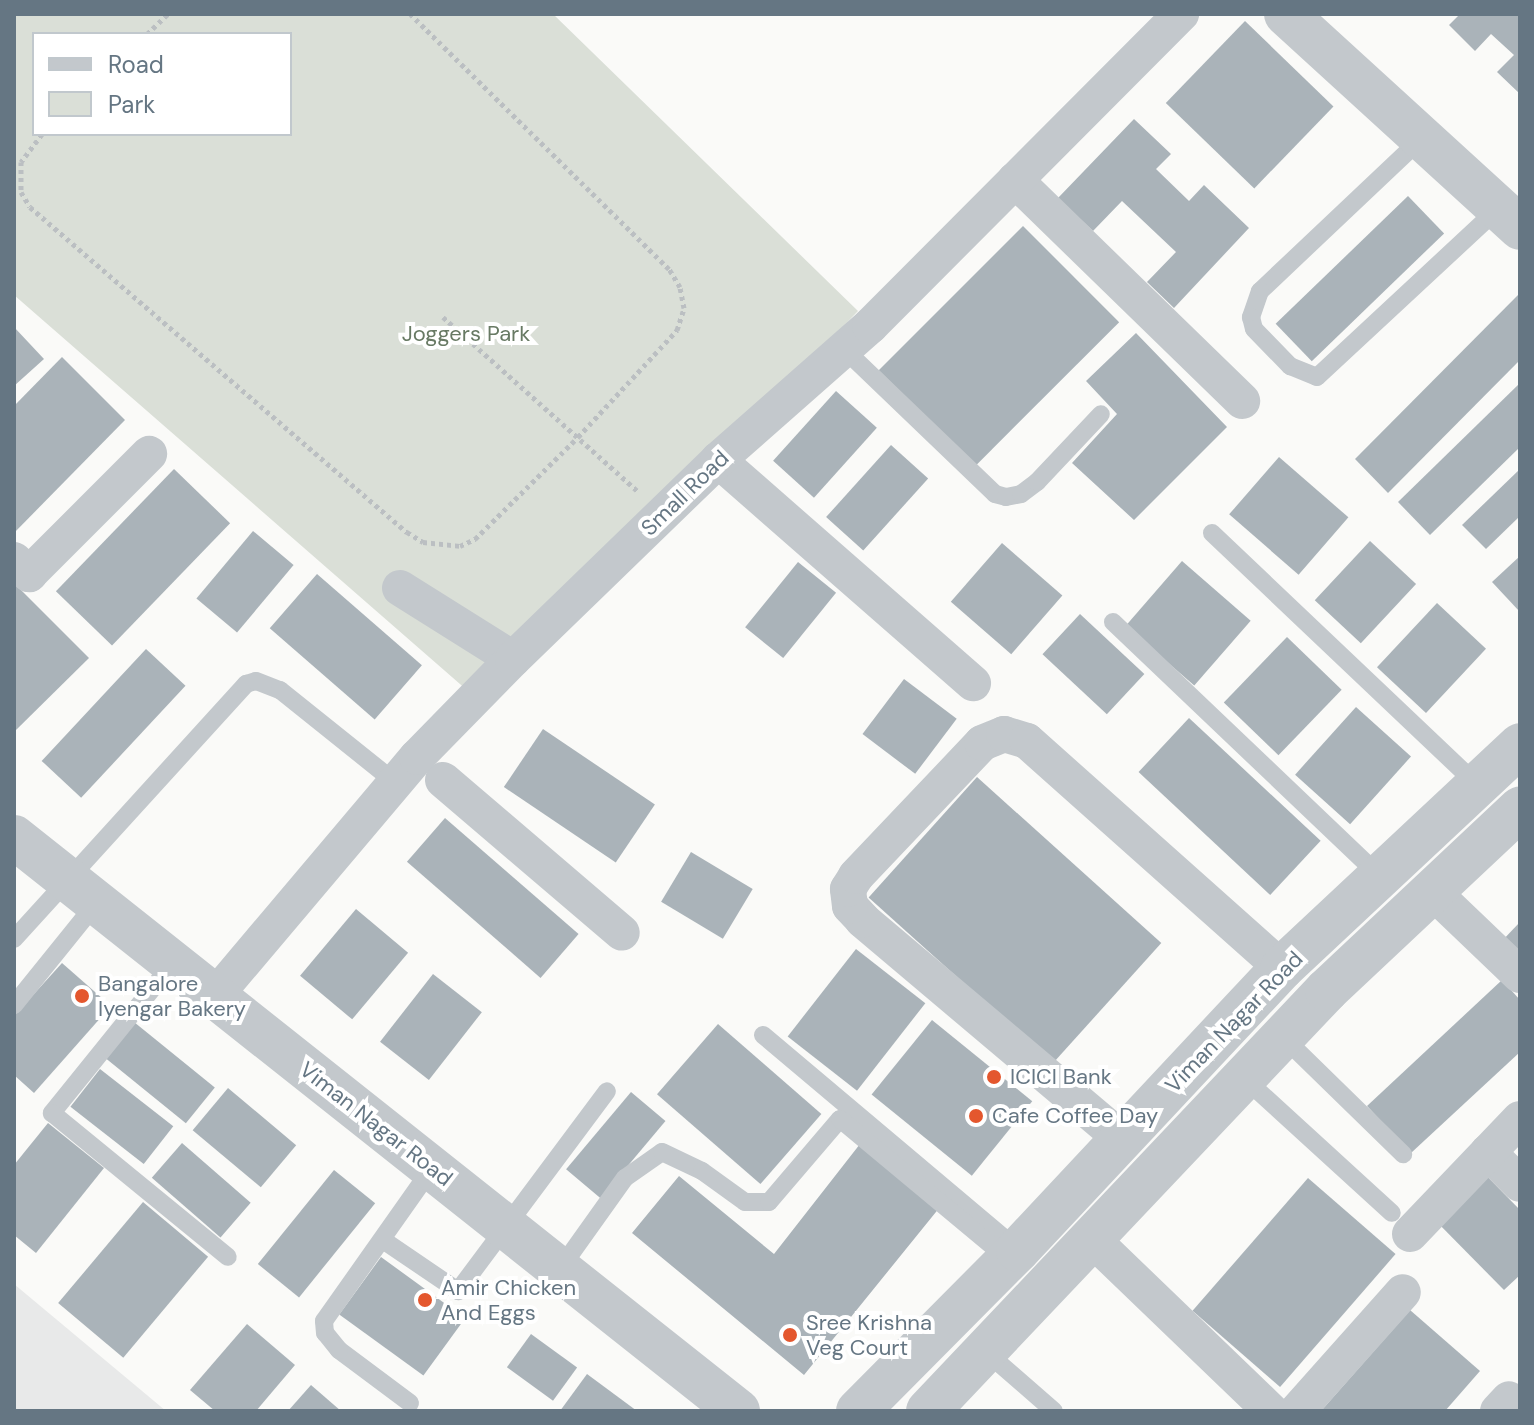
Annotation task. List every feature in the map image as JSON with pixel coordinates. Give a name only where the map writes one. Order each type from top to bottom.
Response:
[{"type":"street","name":"Small Road","points":[[215,996],[418,773],[513,659],[718,460],[844,349],[1181,14]]},
{"type":"street","points":[[1286,14],[1509,218]]},
{"type":"street","points":[[1015,180],[1242,401]]},
{"type":"street","points":[[14,560],[29,574],[149,454]]},
{"type":"street","points":[[718,460],[973,683]]},
{"type":"street","points":[[400,588],[513,659]]},
{"type":"street","points":[[1123,1140],[856,913],[850,906],[848,889],[867,865],[982,743],[1004,734],[1027,741],[1282,968]]},
{"type":"street","name":"Viman Nagar Road","points":[[858,1411],[1014,1255],[1282,968],[1520,745]]},
{"type":"street","points":[[418,773],[622,933]]},
{"type":"street","name":"Viman Nagar Road","points":[[928,1411],[1283,1037],[1520,809]]},
{"type":"street","name":"Viman Nagar Road","points":[[14,837],[738,1411]]},
{"type":"street","points":[[1428,896],[1507,971]]},
{"type":"street","points":[[1401,1223],[1488,1152],[1520,1119]]},
{"type":"street","points":[[1488,1152],[1520,1184]]},
{"type":"street","points":[[1091,1238],[1271,1411]]},
{"type":"street","points":[[1297,1411],[1403,1292]]},
{"type":"lane","points":[[1422,138],[1260,291],[1251,317],[1254,329],[1290,366],[1317,377],[1509,218]]},
{"type":"lane","points":[[844,349],[995,494],[1006,497],[1021,494],[1037,482],[1101,414]]},
{"type":"lane","points":[[1212,533],[1479,786]]},
{"type":"lane","points":[[1113,622],[1381,877]]},
{"type":"lane","points":[[14,1005],[82,891],[237,693],[256,681],[280,690],[418,773]]},
{"type":"lane","points":[[14,939],[82,891]]},
{"type":"lane","points":[[173,963],[52,1113],[228,1257]]},
{"type":"lane","points":[[763,1035],[1014,1255]]},
{"type":"lane","points":[[1283,1037],[1403,1154]]},
{"type":"lane","points":[[1244,1078],[1401,1223]]},
{"type":"lane","points":[[383,1240],[458,1291],[607,1091]]},
{"type":"lane","points":[[560,1269],[625,1178],[662,1152],[702,1171],[745,1202],[769,1202],[840,1119],[1014,1255]]},
{"type":"lane","points":[[410,1403],[339,1350],[325,1333],[324,1321],[432,1168]]},
{"type":"lane","points":[[985,1351],[1054,1411]]},
{"type":"path","points":[[149,32],[168,14]]},
{"type":"path","points":[[40,136],[21,162],[21,192],[30,207],[407,532],[423,542],[460,546],[475,539],[578,437],[677,330],[684,308],[680,287],[669,269],[410,14]]},
{"type":"path","points":[[443,317],[662,515]]},
{"type":"shaded area","points":[[14,1284],[166,1411],[14,1411]]},
{"type":"green space","name":"Joggers Park","points":[[14,14],[553,14],[858,311],[664,513],[476,698],[14,295]]},
{"type":"building","points":[[1460,14],[1520,14],[1520,94],[1497,72],[1514,55],[1491,34],[1475,51],[1449,25]]},
{"type":"building","points":[[1245,21],[1333,106],[1254,188],[1166,103]]},
{"type":"building","points":[[1134,119],[1171,154],[1156,169],[1189,201],[1204,185],[1249,228],[1174,308],[1147,282],[1176,252],[1122,201],[1093,231],[1058,198]]},
{"type":"building","points":[[1408,196],[1444,233],[1312,361],[1276,324]]},
{"type":"building","points":[[1023,226],[1119,322],[975,466],[879,370]]},
{"type":"building","points":[[1520,293],[1520,360],[1388,493],[1355,459]]},
{"type":"building","points":[[14,327],[44,359],[14,386]]},
{"type":"building","points":[[1136,333],[1227,427],[1134,520],[1072,463],[1117,414],[1086,381]]},
{"type":"building","points":[[62,357],[125,420],[14,533],[14,406]]},
{"type":"building","points":[[1520,383],[1520,447],[1430,535],[1398,502]]},
{"type":"building","points":[[836,391],[877,428],[814,498],[773,461]]},
{"type":"building","points":[[891,445],[928,478],[863,551],[826,517]]},
{"type":"building","points":[[1279,457],[1348,517],[1299,575],[1229,514]]},
{"type":"building","points":[[174,469],[230,523],[112,645],[56,591]]},
{"type":"building","points":[[1520,469],[1520,516],[1486,549],[1462,525]]},
{"type":"building","points":[[253,531],[294,565],[237,632],[196,598]]},
{"type":"building","points":[[1370,541],[1416,584],[1361,643],[1315,600]]},
{"type":"building","points":[[1002,543],[1062,595],[1011,654],[951,602]]},
{"type":"building","points":[[1520,556],[1520,612],[1492,582]]},
{"type":"building","points":[[1182,561],[1251,621],[1194,686],[1126,626]]},
{"type":"building","points":[[798,562],[836,593],[783,658],[745,627]]},
{"type":"building","points":[[317,574],[422,665],[375,720],[270,628]]},
{"type":"building","points":[[14,583],[89,658],[14,732]]},
{"type":"building","points":[[1437,603],[1486,649],[1426,713],[1377,667]]},
{"type":"building","points":[[1080,614],[1144,674],[1107,714],[1042,654]]},
{"type":"building","points":[[1287,637],[1342,690],[1278,755],[1224,702]]},
{"type":"building","points":[[146,649],[185,686],[81,798],[42,761]]},
{"type":"building","points":[[904,679],[957,719],[915,774],[862,734]]},
{"type":"building","points":[[1356,707],[1411,757],[1350,824],[1295,775]]},
{"type":"building","points":[[1189,718],[1321,841],[1270,895],[1139,772]]},
{"type":"building","points":[[543,729],[655,804],[616,863],[504,787]]},
{"type":"building","points":[[977,777],[1161,943],[1053,1063],[869,897]]},
{"type":"building","points":[[445,818],[579,934],[541,978],[407,862]]},
{"type":"building","points":[[691,852],[753,889],[723,939],[661,902]]},
{"type":"building","points":[[356,909],[408,953],[352,1019],[300,976]]},
{"type":"building","points":[[1520,922],[1520,961],[1500,943]]},
{"type":"building","points":[[856,949],[925,1003],[857,1091],[788,1036]]},
{"type":"building","points":[[62,963],[111,1006],[34,1093],[14,1075],[14,1016]]},
{"type":"building","points":[[433,974],[482,1012],[429,1080],[380,1042]]},
{"type":"building","points":[[1502,980],[1520,1000],[1520,1052],[1411,1153],[1367,1106]]},
{"type":"building","points":[[932,1020],[1032,1101],[972,1176],[872,1095]]},
{"type":"building","points":[[134,1022],[215,1087],[186,1123],[105,1058]]},
{"type":"building","points":[[718,1024],[821,1114],[760,1184],[657,1094]]},
{"type":"building","points":[[100,1069],[173,1126],[144,1164],[70,1107]]},
{"type":"building","points":[[228,1088],[296,1145],[261,1187],[193,1130]]},
{"type":"building","points":[[631,1092],[665,1121],[601,1198],[566,1169]]},
{"type":"building","points":[[48,1123],[104,1168],[36,1253],[14,1235],[14,1165]]},
{"type":"building","points":[[182,1143],[251,1203],[220,1237],[152,1178]]},
{"type":"building","points":[[860,1144],[940,1207],[804,1375],[632,1233],[679,1176],[774,1254]]},
{"type":"building","points":[[1479,1168],[1520,1210],[1520,1275],[1504,1290],[1431,1216]]},
{"type":"building","points":[[334,1170],[375,1203],[299,1297],[258,1264]]},
{"type":"building","points":[[1308,1178],[1396,1254],[1280,1387],[1193,1311]]},
{"type":"building","points":[[143,1202],[208,1257],[123,1358],[58,1303]]},
{"type":"building","points":[[381,1257],[465,1318],[423,1376],[339,1314]]},
{"type":"building","points":[[1410,1310],[1480,1371],[1445,1411],[1321,1411]]},
{"type":"building","points":[[247,1324],[295,1365],[256,1411],[215,1411],[190,1390]]},
{"type":"building","points":[[531,1334],[577,1368],[553,1401],[507,1367]]},
{"type":"building","points":[[587,1374],[637,1411],[560,1411]]},
{"type":"building","points":[[311,1385],[341,1411],[288,1411]]},
{"type":"place","name":"Bangalore Iyengar Bakery","points":[[82,996]]},
{"type":"place","name":"ICICI Bank","points":[[994,1077]]},
{"type":"place","name":"Cafe Coffee Day","points":[[976,1116]]},
{"type":"place","name":"Amir Chicken And Eggs","points":[[425,1300]]},
{"type":"place","name":"Sree Krishna Veg Court","points":[[790,1335]]}]
